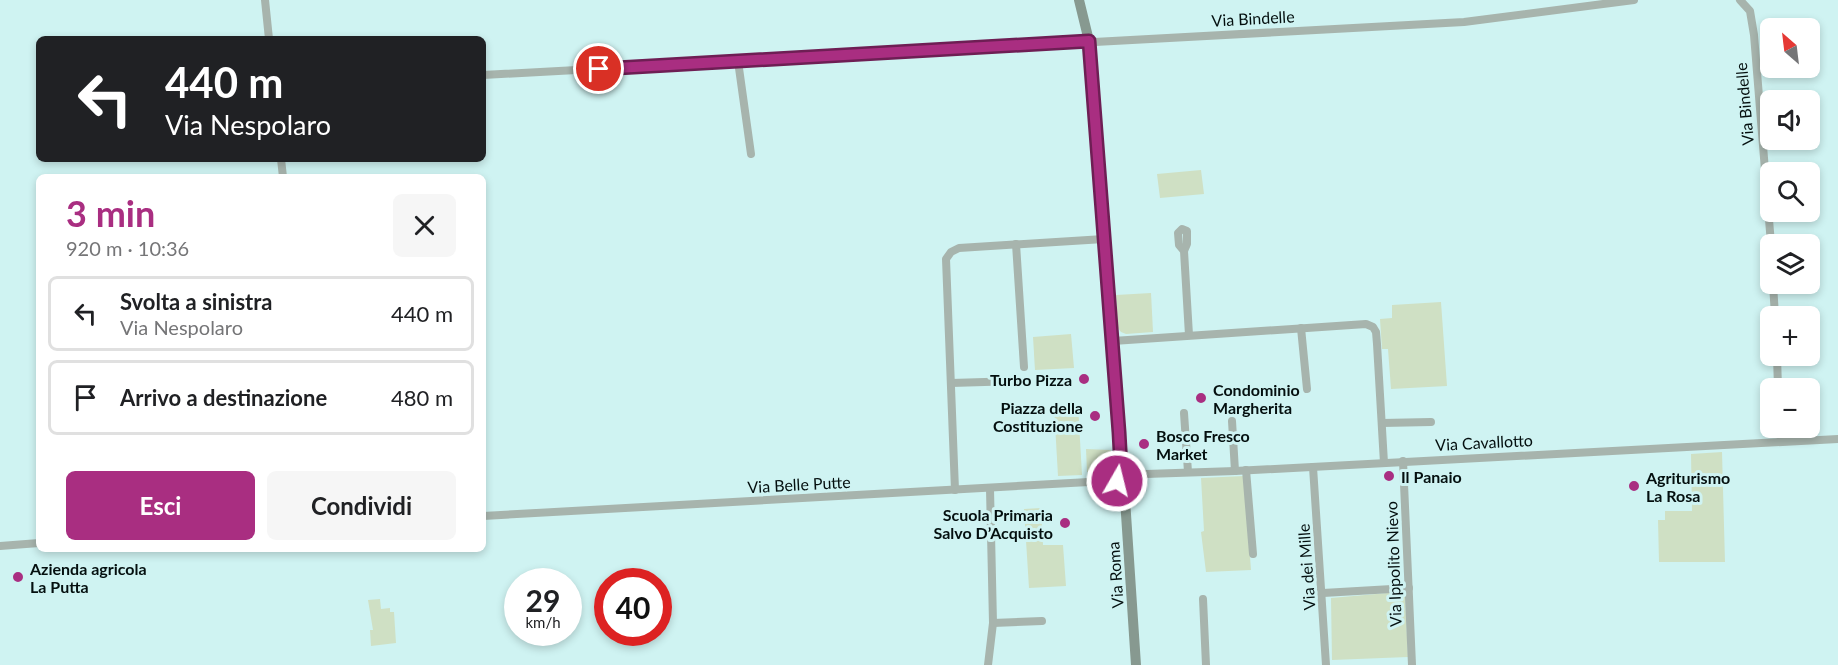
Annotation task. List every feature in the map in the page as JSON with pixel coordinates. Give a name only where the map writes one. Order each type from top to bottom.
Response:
[{"type":"street","points":[[265,0],[269,36]]},
{"type":"street","name":"Via Bindelle","points":[[486,75],[1464,22],[1634,0]]},
{"type":"street","name":"Via Bindelle","points":[[1740,0],[1749,11],[1754,35],[1770,234]]},
{"type":"street","points":[[1082,2],[1089,41],[1121,468],[1128,470],[1123,480]]},
{"type":"street","points":[[738,61],[751,154]]},
{"type":"street","points":[[955,490],[946,259],[958,248],[1104,239]]},
{"type":"street","points":[[1016,244],[1024,367]]},
{"type":"street","points":[[1184,251],[1189,335]]},
{"type":"street","points":[[1113,341],[1366,324],[1373,327],[1376,338],[1384,462]]},
{"type":"street","points":[[1301,328],[1306,389]]},
{"type":"street","points":[[951,383],[1021,381]]},
{"type":"street","points":[[1184,413],[1188,472]]},
{"type":"street","points":[[1232,421],[1235,471]]},
{"type":"street","points":[[1382,423],[1431,422]]},
{"type":"street","points":[[1781,438],[1781,442]]},
{"type":"street","name":"Via Cavallotto","points":[[1123,480],[1146,474],[1838,439]]},
{"type":"street","name":"Via Ippolito Nievo","points":[[1402,461],[1412,665]]},
{"type":"street","name":"Via dei Mille","points":[[1313,467],[1326,665]]},
{"type":"street","points":[[1246,470],[1253,554]]},
{"type":"street","name":"Via Belle Putte","points":[[486,516],[1123,480]]},
{"type":"street","name":"Via Roma","points":[[1123,480],[1137,665]]},
{"type":"street","points":[[988,665],[993,623],[990,489]]},
{"type":"street","points":[[0,546],[36,543]]},
{"type":"street","points":[[1323,593],[1409,588]]},
{"type":"street","points":[[1203,599],[1206,665]]},
{"type":"street","points":[[993,623],[1042,621]]},
{"type":"green space","points":[[1201,170],[1204,194],[1160,198],[1157,174]]},
{"type":"green space","points":[[1151,293],[1153,332],[1126,334],[1121,332],[1118,328],[1116,295]]},
{"type":"green space","points":[[1441,302],[1447,386],[1391,389],[1388,349],[1382,349],[1380,319],[1392,318],[1392,305]]},
{"type":"green space","points":[[1071,334],[1074,368],[1035,370],[1033,337]]},
{"type":"green space","points":[[1078,405],[1082,475],[1058,476],[1054,406]]},
{"type":"green space","points":[[1086,449],[1111,450],[1109,460],[1101,469],[1087,472]]},
{"type":"green space","points":[[1722,452],[1725,562],[1659,562],[1658,520],[1665,520],[1665,511],[1692,511],[1691,454]]},
{"type":"green space","points":[[1244,476],[1251,570],[1206,572],[1201,532],[1204,531],[1201,478]]},
{"type":"green space","points":[[1041,508],[1043,545],[1063,545],[1066,586],[1029,588],[1024,509]]},
{"type":"green space","points":[[1399,592],[1405,596],[1408,657],[1332,660],[1331,598]]},
{"type":"green space","points":[[380,599],[381,609],[390,608],[390,612],[394,612],[396,643],[371,646],[370,630],[373,630],[368,600]]},
{"type":"place","name":"Turbo Pizza","points":[[1084,379]]},
{"type":"place","name":"Condominio Margherita","points":[[1201,398]]},
{"type":"place","name":"Piazza della Costituzione","points":[[1095,416]]},
{"type":"place","name":"Bosco Fresco Market","points":[[1144,444]]},
{"type":"place","name":"Il Panaio","points":[[1389,476]]},
{"type":"place","name":"Agriturismo La Rosa","points":[[1634,486]]},
{"type":"place","name":"Scuola Primaria Salvo D’Acquisto","points":[[1065,523]]},
{"type":"place","name":"Azienda agricola La Putta","points":[[18,577]]},
{"type":"route","points":[[599,69],[1089,41],[1119,432],[1121,468],[1115,474],[1117,481]]}]
